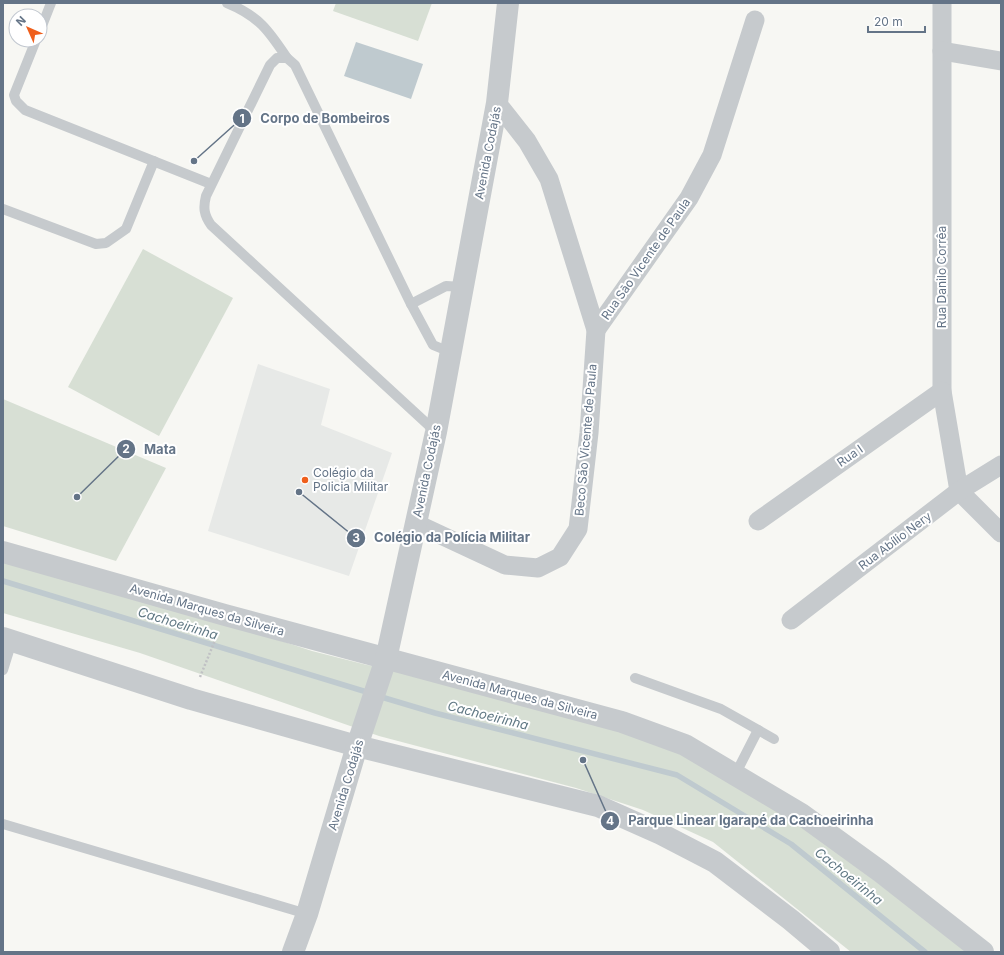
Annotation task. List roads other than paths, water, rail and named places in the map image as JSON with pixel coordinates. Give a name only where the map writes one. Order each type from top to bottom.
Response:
[{"type":"street","name":"Avenida Codajás","points":[[292,952],[307,914],[360,736],[383,666],[436,432],[497,103],[508,3]]},
{"type":"street","name":"Rua Danilo Corrêa","points":[[942,3],[942,391],[959,491]]},
{"type":"street","name":"Rua São Vicente de Paula","points":[[596,330],[689,198],[712,155],[755,20]]},
{"type":"street","points":[[942,51],[1001,62]]},
{"type":"street","name":"Rua São Vicente de Paula","points":[[497,103],[527,141],[550,180],[596,330]]},
{"type":"street","name":"Beco São Vicente de Paula","points":[[415,523],[505,565],[538,568],[560,556],[578,529],[589,433],[596,330]]},
{"type":"street","name":"Rua I","points":[[758,521],[942,391]]},
{"type":"street","name":"Rua Abílio Nery","points":[[791,620],[959,491],[1001,465]]},
{"type":"street","points":[[959,491],[1001,533]]},
{"type":"street","name":"Avenida Marques da Silveira","points":[[3,552],[225,615],[383,666],[622,722],[685,745],[801,814],[881,872],[983,952]]},
{"type":"street","points":[[7,640],[191,699],[360,736],[598,806],[661,834],[715,862],[791,920],[829,952]]},
{"type":"lane","points":[[227,3],[245,10],[268,29],[287,58],[295,65],[411,304],[433,345],[450,352]]},
{"type":"lane","points":[[33,48],[14,95],[16,101],[25,110],[211,184]]},
{"type":"lane","points":[[287,58],[277,58],[270,65],[211,184],[203,206],[205,216],[211,225],[436,432]]},
{"type":"lane","points":[[3,209],[96,244],[106,243],[126,229],[154,161]]},
{"type":"lane","points":[[411,304],[446,286],[463,287]]},
{"type":"lane","points":[[3,670],[7,640]]},
{"type":"lane","points":[[635,678],[722,709],[774,739]]},
{"type":"lane","points":[[735,775],[758,730]]},
{"type":"lane","points":[[3,824],[307,914]]},
{"type":"waterway","name":"Cachoeirinha","points":[[3,581],[370,693]]},
{"type":"waterway","name":"Cachoeirinha","points":[[378,696],[435,713],[677,775],[791,844],[925,952]]},
{"type":"place","name":"Corpo de Bombeiros","points":[[194,161]]},
{"type":"place","name":"Colégio da Policia Militar","points":[[305,480]]},
{"type":"place","name":"Colégio da Polícia Militar","points":[[299,492]]},
{"type":"place","name":"Mata","points":[[77,497]]},
{"type":"place","name":"Parque Linear Igarapé da Cachoeirinha","points":[[583,760]]}]
